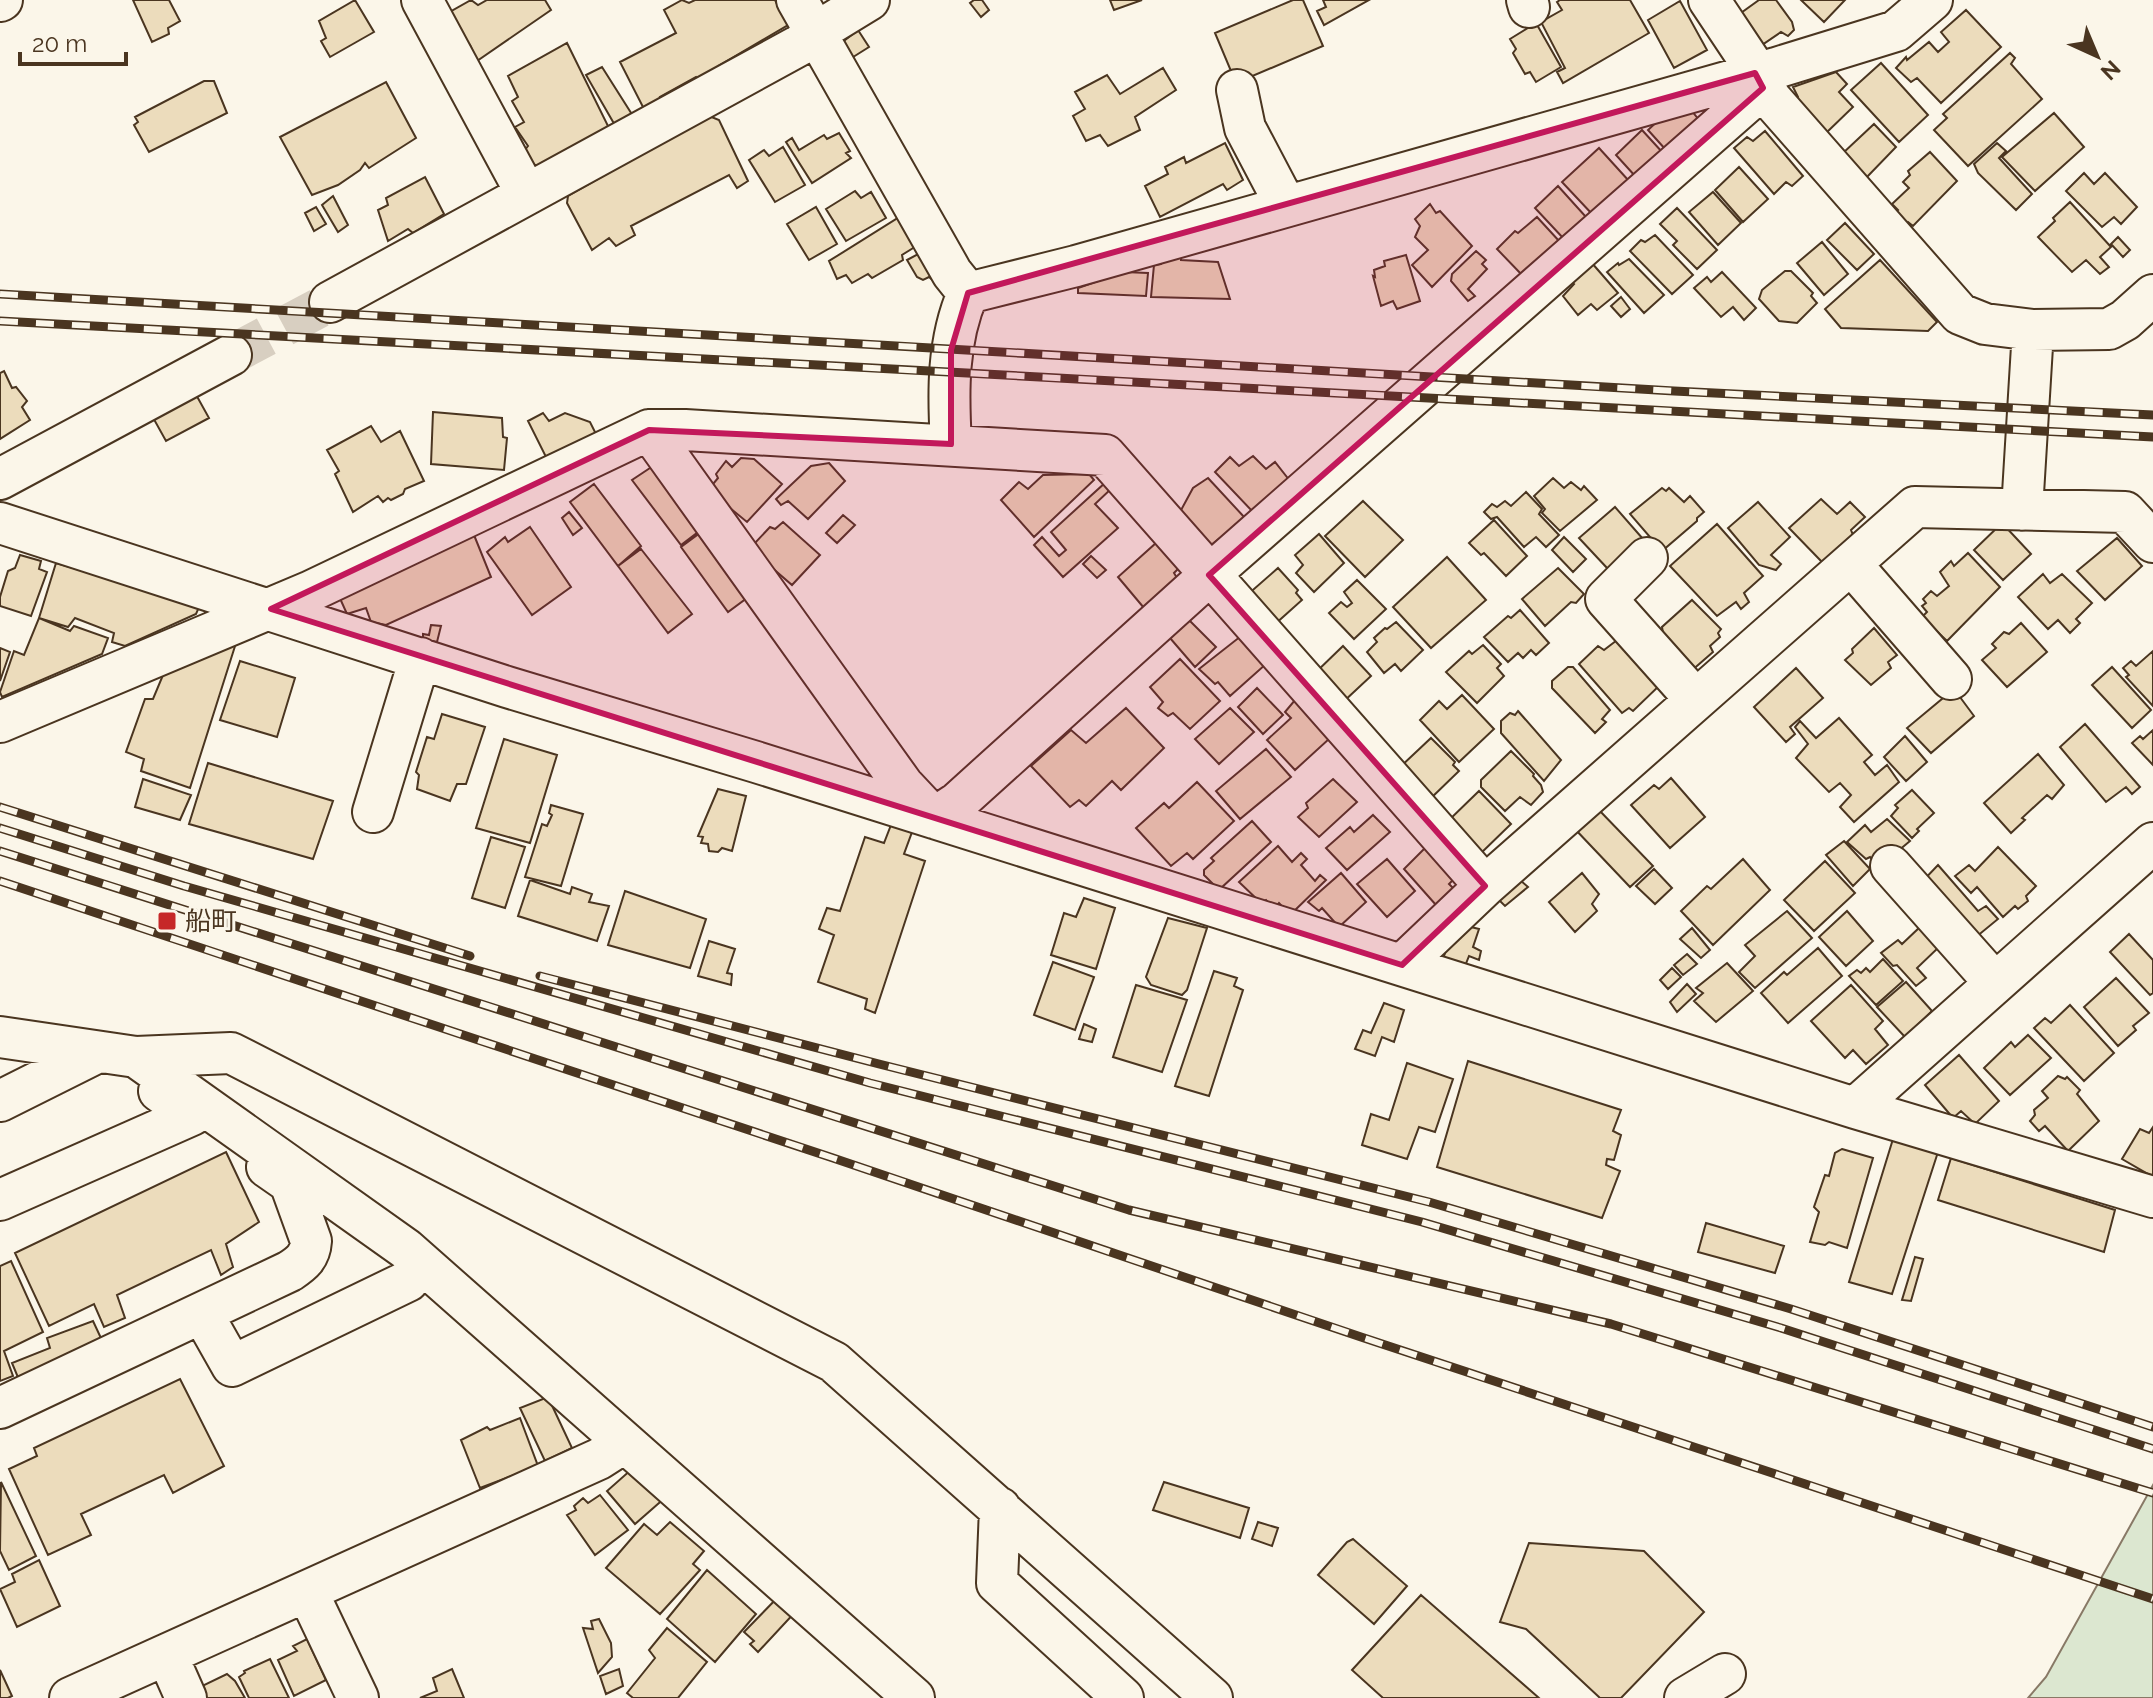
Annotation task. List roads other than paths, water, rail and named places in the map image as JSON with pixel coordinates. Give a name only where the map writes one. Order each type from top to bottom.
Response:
[{"type":"street","points":[[422,0],[526,193]]},
{"type":"street","points":[[806,16],[869,0]]},
{"type":"street","points":[[1709,0],[1759,80],[1960,314],[1985,324],[2033,330],[2109,329],[2125,320],[2153,295]]},
{"type":"street","points":[[968,293],[1759,80],[1896,31],[1932,0]]},
{"type":"street","points":[[330,302],[800,45],[806,16]]},
{"type":"street","points":[[806,16],[952,273],[968,293]]},
{"type":"street","points":[[934,818],[957,803],[1759,80]]},
{"type":"street","points":[[1237,90],[1245,128],[1286,206]]},
{"type":"street","points":[[951,444],[951,350],[958,315],[968,293]]},
{"type":"street","points":[[2022,510],[2033,330]]},
{"type":"street","points":[[0,479],[231,355]]},
{"type":"street","points":[[649,430],[903,785],[934,818]]},
{"type":"street","points":[[0,722],[271,609],[649,430],[951,444],[1105,455],[1485,886]]},
{"type":"street","points":[[1402,965],[1485,886],[1915,507],[2125,512],[2153,542]]},
{"type":"street","points":[[0,523],[420,658],[1855,1108],[2153,1197]]},
{"type":"street","points":[[1647,558],[1606,599],[1696,700]]},
{"type":"street","points":[[1851,564],[1951,679]]},
{"type":"street","points":[[373,812],[420,658]]},
{"type":"street","points":[[1855,1108],[2153,843]]},
{"type":"street","points":[[1891,866],[1995,983]]},
{"type":"street","points":[[0,1037],[116,1054],[231,1053],[834,1362],[1212,1698]]},
{"type":"street","points":[[0,1101],[116,1054]]},
{"type":"street","points":[[0,1408],[290,1271],[304,1261],[311,1250],[311,1241],[290,1183],[118,1062],[116,1054]]},
{"type":"street","points":[[116,1054],[406,1249],[914,1698]]},
{"type":"street","points":[[1,1219],[192,1115]]},
{"type":"street","points":[[202,1313],[232,1366],[408,1281]]},
{"type":"street","points":[[96,1693],[167,1655],[599,1459],[624,1443]]},
{"type":"street","points":[[1000,1508],[997,1583],[1123,1698]]},
{"type":"street","points":[[307,1591],[358,1698]]},
{"type":"street","points":[[167,1655],[186,1698]]},
{"type":"street","points":[[1685,1698],[1725,1674]]},
{"type":"tunnel","points":[[231,355],[330,302]]},
{"type":"railway","points":[[0,294],[1674,391],[2153,415]]},
{"type":"railway","points":[[0,321],[2153,437]]},
{"type":"railway","points":[[0,807],[470,956]]},
{"type":"railway","points":[[0,828],[184,886],[870,1083],[1422,1222],[1781,1328],[2153,1449]]},
{"type":"railway","points":[[0,851],[1129,1210],[1611,1324],[2153,1493]]},
{"type":"railway","points":[[0,881],[2153,1599]]},
{"type":"railway","points":[[540,976],[1429,1202],[1791,1309],[2153,1427]]},
{"type":"place","name":"船町","points":[[167,921]]}]
